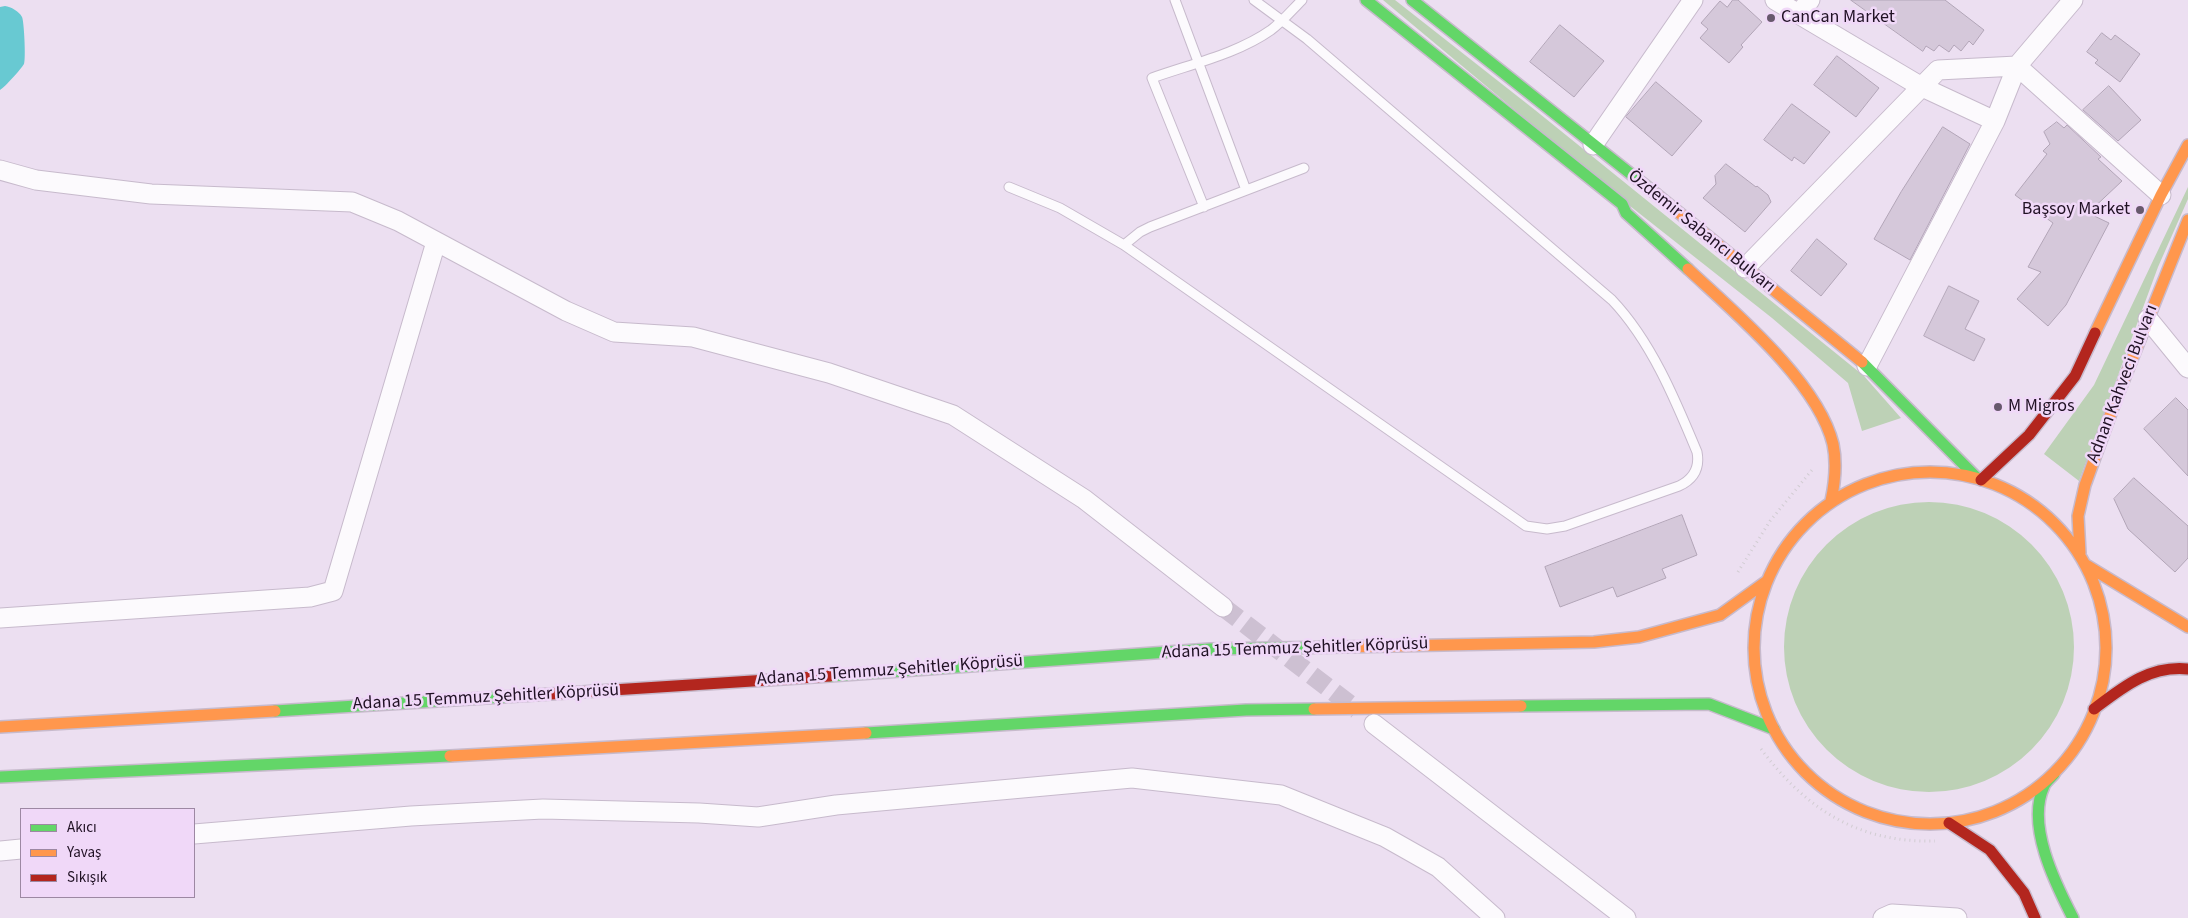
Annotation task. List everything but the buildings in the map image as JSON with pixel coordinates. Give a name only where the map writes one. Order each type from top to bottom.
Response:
[{"type":"main road","name":"Özdemir Sabancı Bulvarı","points":[[1366,0],[1622,204],[1626,213],[1741,318],[1800,383],[1821,415],[1832,443],[1835,480],[1831,501]]},
{"type":"main road","name":"Özdemir Sabancı Bulvarı","points":[[1412,0],[1866,366],[1979,479]]},
{"type":"main road","points":[[1979,479],[2029,435],[2075,376],[2188,145]]},
{"type":"main road","name":"Adnan Kahveci Bulvarı","points":[[2080,553],[2078,516],[2085,485],[2188,220]]},
{"type":"main road","points":[[2054,774],[2023,797],[1998,810],[1949,823],[1920,823],[1886,818],[1835,797],[1813,779],[1790,755],[1766,712],[1754,660],[1754,636],[1759,603],[1779,556],[1796,532],[1813,514],[1831,501],[1861,485],[1908,472],[1944,472],[1979,479],[2029,502],[2049,518],[2080,553],[2104,617],[2107,642],[2104,673],[2094,710],[2084,732],[2054,774],[2044,786],[2038,817],[2040,838],[2062,896],[2073,918]]},
{"type":"main road","points":[[2086,565],[2188,627]]},
{"type":"main road","name":"Adana 15 Temmuz Şehitler Köprüsü","points":[[0,727],[651,688],[1210,649],[1594,642],[1639,637],[1720,615],[1768,581]]},
{"type":"main road","points":[[2094,710],[2121,689],[2149,672],[2174,666],[2188,669]]},
{"type":"main road","points":[[0,777],[657,746],[1216,714],[1246,710],[1709,704],[1774,729]]},
{"type":"main road","points":[[1949,823],[1990,850],[2024,893],[2036,918]]},
{"type":"street","points":[[1593,145],[1693,0]]},
{"type":"street","points":[[1775,0],[1805,7],[1920,86],[1995,121]]},
{"type":"street","points":[[1866,366],[1995,121],[2017,66],[2072,0]]},
{"type":"street","points":[[1745,268],[1920,86],[1938,70],[2017,66],[2162,195]]},
{"type":"street","points":[[0,170],[36,180],[151,194],[352,202],[398,221],[566,311],[614,332],[693,337],[829,373],[953,415],[1084,500],[1223,607]]},
{"type":"street","points":[[0,618],[310,597],[333,590],[436,242]]},
{"type":"street","points":[[2148,319],[2188,368]]},
{"type":"street","points":[[1374,724],[1626,918]]},
{"type":"street","points":[[195,834],[411,816],[543,809],[698,813],[758,817],[836,805],[1132,778],[1281,795],[1385,837],[1438,866],[1495,918]]},
{"type":"street","points":[[0,851],[20,849]]},
{"type":"street","points":[[2024,893],[2025,918]]},
{"type":"street","points":[[1883,918],[1892,914],[1957,918]]},
{"type":"lane","points":[[1175,0],[1246,190]]},
{"type":"lane","points":[[1009,187],[1060,208],[1124,245],[1526,526],[1547,529],[1565,526],[1685,483],[1695,473],[1698,459],[1695,445],[1649,349],[1622,311],[1612,300],[1329,58],[1254,0]]},
{"type":"lane","points":[[1204,206],[1152,78],[1244,45],[1282,21],[1302,0]]},
{"type":"lane","points":[[1124,245],[1140,232],[1150,227],[1304,168]]},
{"type":"path","points":[[1737,574],[1770,521],[1818,463]]},
{"type":"path","points":[[1761,748],[1793,787],[1812,803],[1842,822],[1870,832],[1908,841],[1944,840]]},
{"type":"green space","points":[[1383,0],[1395,0],[1535,110],[1864,376],[1901,418],[1862,431],[1848,383],[1772,318],[1630,206]]},
{"type":"green space","points":[[2188,187],[2188,199],[2158,267],[2079,481],[2044,454],[2094,385]]},
{"type":"green space","points":[[1929,502],[1957,505],[1984,513],[2010,526],[2032,544],[2050,566],[2063,592],[2071,619],[2074,647],[2071,675],[2063,702],[2050,728],[2032,750],[2010,768],[1984,781],[1957,789],[1929,792],[1901,789],[1874,781],[1848,768],[1826,750],[1808,728],[1795,702],[1787,675],[1784,647],[1787,619],[1795,592],[1808,566],[1826,544],[1848,526],[1874,513],[1901,505]]},
{"type":"water","points":[[5,6],[15,10],[22,17],[25,61],[20,70],[0,90],[0,7]]},
{"type":"tunnel","points":[[1223,607],[1357,710]]},
{"type":"traffic: fast","points":[[1366,0],[1622,204],[1626,213],[1688,269]]},
{"type":"traffic: fast","points":[[1412,0],[1656,194]]},
{"type":"traffic: fast","points":[[1862,362],[1977,478]]},
{"type":"traffic: fast","points":[[830,676],[1210,649],[1343,647]]},
{"type":"traffic: fast","points":[[275,711],[535,695]]},
{"type":"traffic: fast","points":[[1521,706],[1709,704],[1774,729]]},
{"type":"traffic: fast","points":[[866,733],[1246,710],[1314,709]]},
{"type":"traffic: fast","points":[[0,777],[450,756]]},
{"type":"traffic: fast","points":[[2054,774],[2045,784],[2039,801],[2038,818],[2045,854],[2058,888],[2073,918]]},
{"type":"traffic: slow","points":[[2095,333],[2161,195],[2188,145]]},
{"type":"traffic: slow","points":[[1656,194],[1862,362]]},
{"type":"traffic: slow","points":[[2080,553],[2078,516],[2085,485],[2115,402],[2188,220]]},
{"type":"traffic: slow","points":[[1688,269],[1772,349],[1793,373],[1810,397],[1824,420],[1833,444],[1835,472],[1831,501]]},
{"type":"traffic: slow","points":[[1930,472],[1947,473],[1981,480],[2013,493],[2042,512],[2066,536],[2085,565],[2098,597],[2105,631],[2106,648],[2105,665],[2098,699],[2085,731],[2066,760],[2042,784],[2013,803],[1981,816],[1947,823],[1930,824],[1913,823],[1879,816],[1847,803],[1818,784],[1794,760],[1775,731],[1762,699],[1755,665],[1754,648],[1755,631],[1762,597],[1775,565],[1794,536],[1818,512],[1847,493],[1879,480],[1913,473],[1930,472]]},
{"type":"traffic: slow","points":[[2086,565],[2188,627]]},
{"type":"traffic: slow","points":[[1343,647],[1594,642],[1639,637],[1720,615],[1767,581]]},
{"type":"traffic: slow","points":[[1314,709],[1521,706]]},
{"type":"traffic: slow","points":[[0,727],[275,711]]},
{"type":"traffic: slow","points":[[450,756],[866,733]]},
{"type":"traffic: jam","points":[[1981,480],[2029,435],[2075,376],[2095,333]]},
{"type":"traffic: jam","points":[[2094,709],[2126,686],[2149,674],[2161,670],[2188,669]]},
{"type":"traffic: jam","points":[[535,695],[830,676]]},
{"type":"traffic: jam","points":[[1949,823],[1990,850],[2024,893],[2035,918]]},
{"type":"place","name":"CanCan Market","points":[[1771,18]]},
{"type":"place","name":"Başsoy Market","points":[[2140,210]]},
{"type":"place","name":"M Migros","points":[[1998,407]]}]
